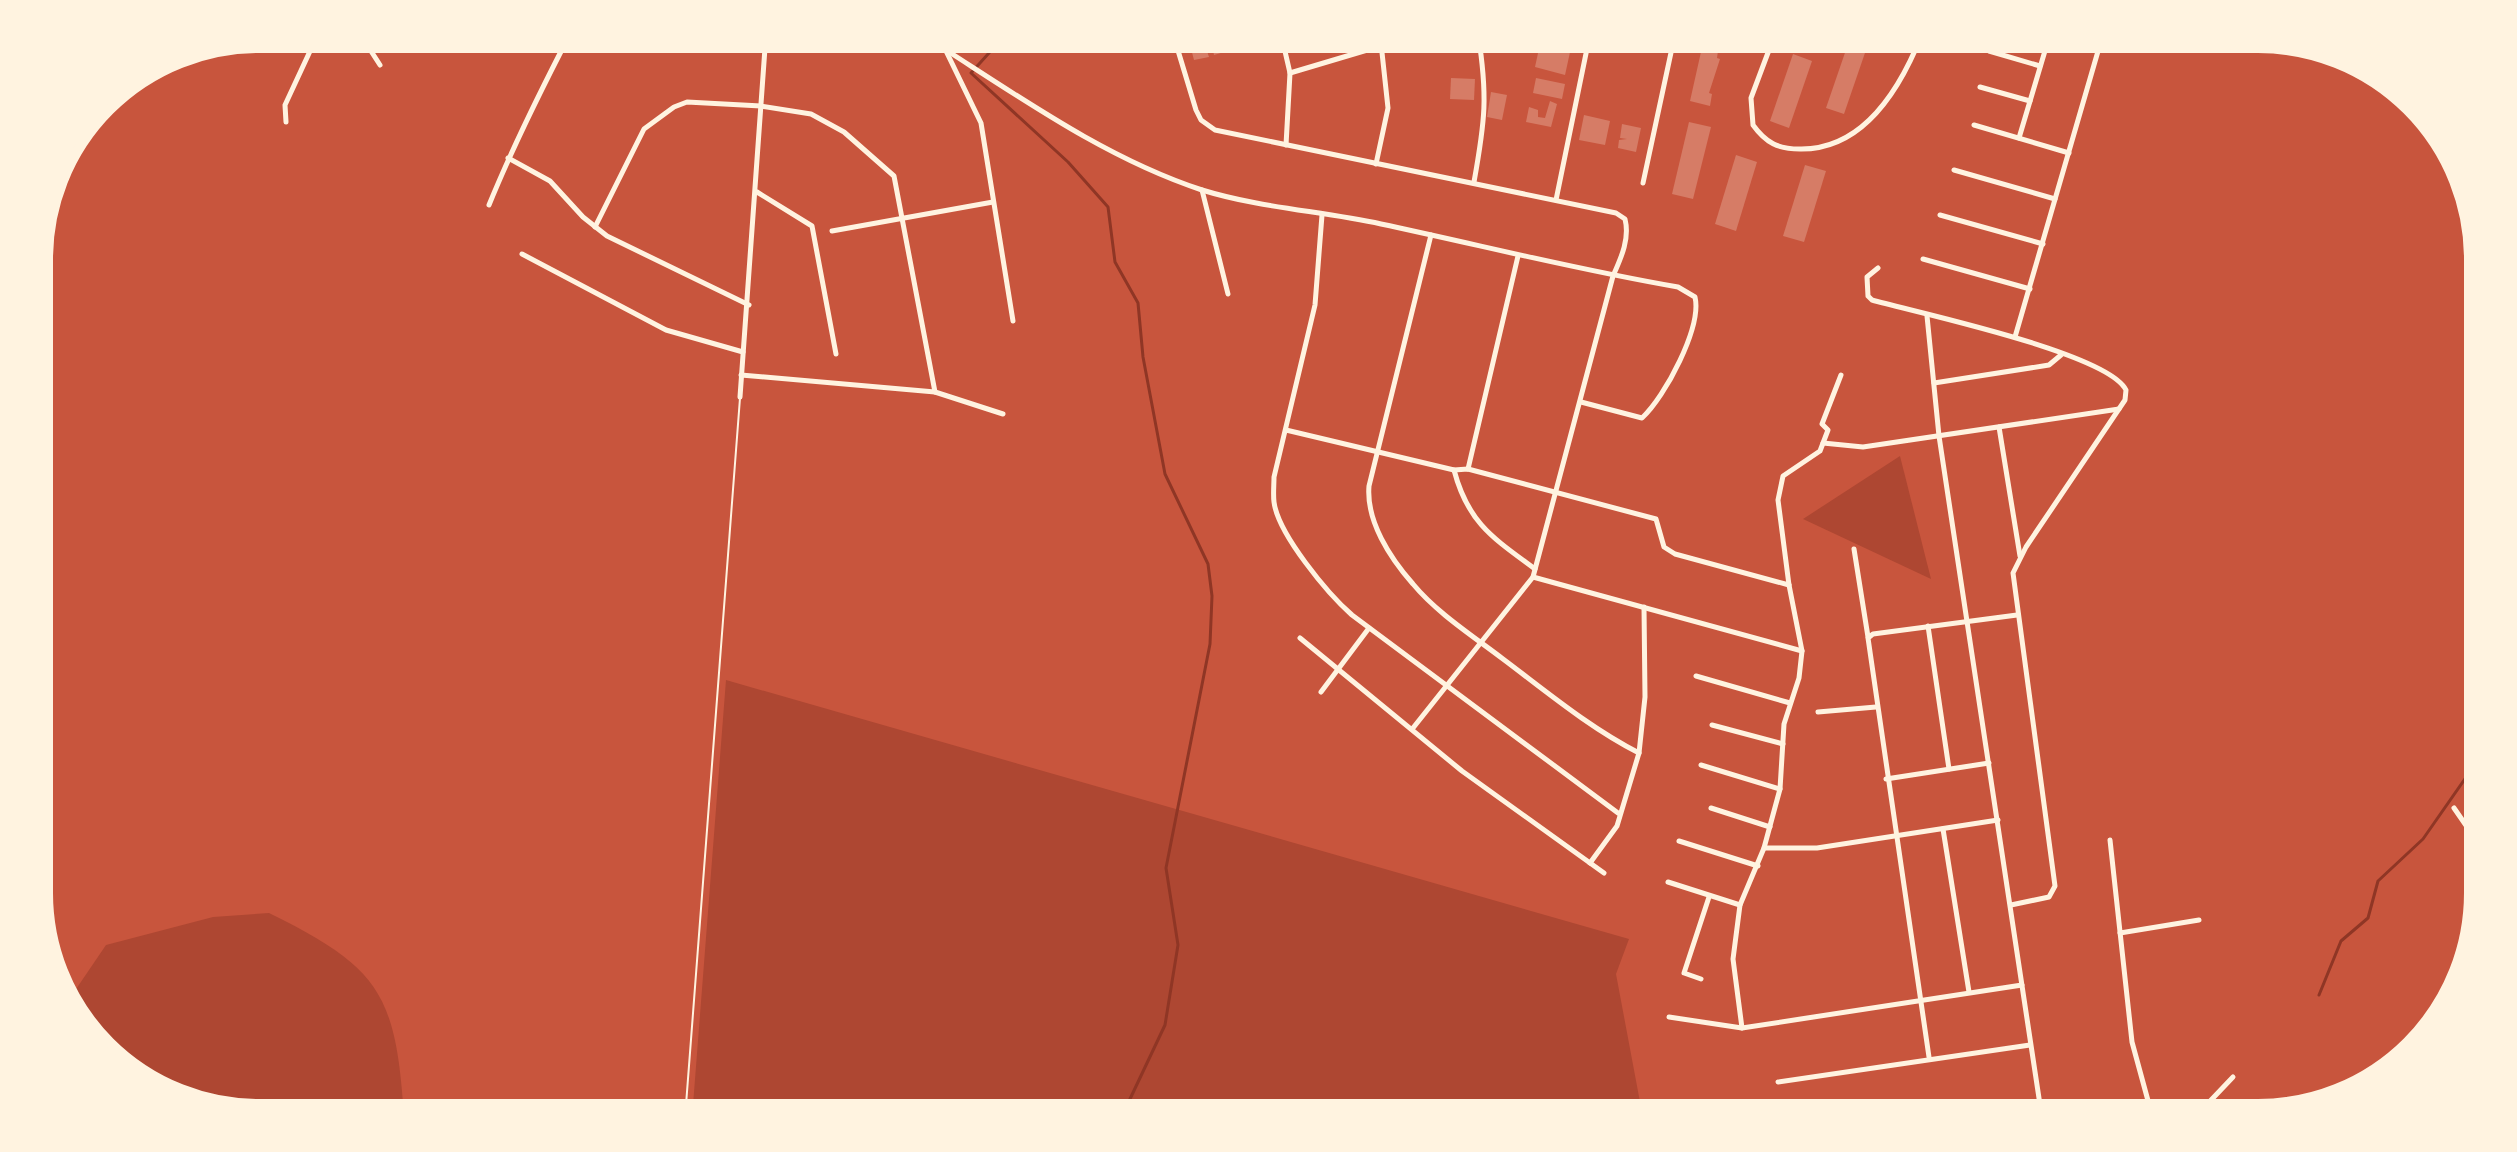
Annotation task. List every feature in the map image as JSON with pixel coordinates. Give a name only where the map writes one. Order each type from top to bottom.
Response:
[{"type":"street","points":[[286,122],[285,105],[311,48]]},
{"type":"street","points":[[369,48],[380,65]]},
{"type":"street","points":[[489,205],[508,158],[563,50],[560,48]]},
{"type":"street","points":[[740,397],[765,48]]},
{"type":"street","points":[[943,48],[1096,142],[1202,190],[1431,235],[1686,291],[1695,297],[1696,318],[1686,346],[1659,396],[1642,418],[1581,402]]},
{"type":"street","points":[[1178,48],[1201,120],[1215,130],[1474,182],[1616,213],[1625,219],[1627,234],[1613,276],[1558,493],[1533,577],[1413,728]]},
{"type":"street","points":[[1284,48],[1290,73],[1286,145]]},
{"type":"street","points":[[1290,73],[1374,48]]},
{"type":"street","points":[[1376,164],[1388,108],[1384,48]]},
{"type":"street","points":[[1474,182],[1486,122],[1487,87],[1480,48]]},
{"type":"street","points":[[1556,200],[1587,48]]},
{"type":"street","points":[[1643,183],[1672,48]]},
{"type":"street","points":[[1770,48],[1751,98],[1753,125],[1773,145],[1805,149],[1845,139],[1885,105],[1916,48]]},
{"type":"street","points":[[2019,138],[2046,48]]},
{"type":"street","points":[[2015,337],[2099,48]]},
{"type":"street","points":[[946,50],[981,123],[1013,321]]},
{"type":"street","points":[[1989,51],[2040,66]]},
{"type":"street","points":[[1980,87],[2030,101]]},
{"type":"street","points":[[595,227],[644,129],[687,102],[761,106],[811,114],[844,132],[894,176],[935,392]]},
{"type":"street","points":[[1974,125],[2069,153]]},
{"type":"street","points":[[508,158],[550,181],[607,236],[749,305]]},
{"type":"street","points":[[1954,170],[2055,199]]},
{"type":"street","points":[[1202,190],[1228,294]]},
{"type":"street","points":[[757,192],[812,226],[836,354]]},
{"type":"street","points":[[832,231],[993,202]]},
{"type":"street","points":[[1322,215],[1315,305],[1274,477],[1274,504],[1329,595],[1446,687],[1618,813]]},
{"type":"street","points":[[1940,215],[2043,244]]},
{"type":"street","points":[[1431,235],[1367,507],[1381,537],[1413,584],[1481,642],[1582,719],[1639,753]]},
{"type":"street","points":[[522,254],[666,330],[743,352]]},
{"type":"street","points":[[1468,469],[1518,256]]},
{"type":"street","points":[[1923,259],[2030,289]]},
{"type":"street","points":[[1878,268],[1867,277],[1869,298],[1927,316],[2015,337],[2119,379],[2127,395],[2020,557],[2013,573],[2055,886],[2049,897],[2011,905]]},
{"type":"street","points":[[1927,316],[1939,436],[2040,1104]]},
{"type":"street","points":[[1934,383],[2049,365],[2061,355]]},
{"type":"street","points":[[741,375],[935,392],[1003,414]]},
{"type":"street","points":[[1742,1028],[1733,959],[1740,905],[1758,866],[1780,789],[1783,744],[1790,703],[1799,678],[1802,651],[1789,585],[1778,500],[1783,476],[1820,451],[1828,430],[1822,424],[1841,375]]},
{"type":"street","points":[[1823,443],[1863,447],[2120,408]]},
{"type":"street","points":[[1999,427],[2020,557]]},
{"type":"street","points":[[1286,430],[1454,470],[1468,469],[1656,519],[1664,547],[1675,554],[1789,585]]},
{"type":"street","points":[[1454,470],[1468,511],[1503,546],[1535,569]]},
{"type":"street","points":[[1854,549],[1918,1000],[1929,1057]]},
{"type":"street","points":[[1533,577],[1802,651]]},
{"type":"street","points":[[1590,863],[1617,826],[1618,813],[1639,753],[1645,697],[1644,607]]},
{"type":"street","points":[[1868,638],[1968,619],[2017,615]]},
{"type":"street","points":[[1928,626],[1949,769]]},
{"type":"street","points":[[1321,692],[1369,628]]},
{"type":"street","points":[[1300,638],[1494,796],[1604,873]]},
{"type":"street","points":[[1696,676],[1790,703]]},
{"type":"street","points":[[1818,712],[1876,707]]},
{"type":"street","points":[[1712,725],[1783,744]]},
{"type":"street","points":[[1886,779],[1989,763]]},
{"type":"street","points":[[1701,765],[1780,789]]},
{"type":"street","points":[[1711,808],[1770,827]]},
{"type":"street","points":[[2454,808],[2469,830]]},
{"type":"street","points":[[1764,848],[1817,848],[1998,820]]},
{"type":"street","points":[[1943,829],[1969,992]]},
{"type":"street","points":[[2110,840],[2132,1042],[2149,1104]]},
{"type":"street","points":[[1679,841],[1758,866]]},
{"type":"street","points":[[1668,882],[1740,905]]},
{"type":"street","points":[[1701,979],[1684,973],[1709,897]]},
{"type":"street","points":[[2120,933],[2199,920]]},
{"type":"street","points":[[1669,1017],[1742,1028],[2022,985]]},
{"type":"street","points":[[1778,1082],[1929,1057],[2030,1045]]},
{"type":"street","points":[[2207,1104],[2233,1077]]},
{"type":"lane","points":[[686,1104],[740,397]]},
{"type":"shaded area","points":[[1900,456],[1931,579],[1803,519]]},
{"type":"shaded area","points":[[726,680],[1629,939],[1616,974],[1640,1104],[693,1104]]},
{"type":"shaded area","points":[[269,913],[336,951],[359,970],[376,990],[387,1014],[395,1042],[403,1104],[245,1104],[218,1100],[178,1088],[154,1076],[110,1042],[73,993],[106,945],[213,917]]},
{"type":"building","points":[[1191,48],[1206,48],[1209,57],[1194,60]]},
{"type":"building","points":[[1212,48],[1230,48],[1231,50],[1214,55]]},
{"type":"building","points":[[1444,48],[1466,48],[1445,53]]},
{"type":"building","points":[[1539,48],[1571,48],[1565,75],[1535,67]]},
{"type":"building","points":[[1702,48],[1723,48],[1718,51],[1717,58],[1720,59],[1709,93],[1712,94],[1710,106],[1690,101]]},
{"type":"building","points":[[1847,48],[1867,48],[1844,114],[1826,108]]},
{"type":"building","points":[[1793,54],[1812,61],[1789,128],[1770,121]]},
{"type":"building","points":[[1451,78],[1475,79],[1474,100],[1450,99]]},
{"type":"building","points":[[1536,78],[1565,84],[1562,99],[1533,93]]},
{"type":"building","points":[[1491,92],[1507,95],[1502,120],[1487,117]]},
{"type":"building","points":[[1550,101],[1557,104],[1551,127],[1526,122],[1529,107],[1538,110],[1538,117],[1545,118]]},
{"type":"building","points":[[1584,115],[1610,121],[1605,145],[1579,140]]},
{"type":"building","points":[[1689,122],[1711,127],[1693,199],[1672,194]]},
{"type":"building","points":[[1622,124],[1641,128],[1636,152],[1618,148],[1619,140],[1627,139],[1620,138]]},
{"type":"building","points":[[1736,155],[1757,162],[1736,231],[1715,224]]},
{"type":"building","points":[[1805,165],[1826,171],[1804,242],[1783,236]]},
{"type":"waterway","points":[[993,48],[971,73],[1068,162],[1108,207],[1115,262],[1138,303],[1143,357],[1165,474],[1208,564],[1212,596],[1210,644],[1166,868],[1178,945],[1165,1025],[1128,1104]]},
{"type":"waterway","points":[[2319,995],[2341,941],[2368,918],[2378,881],[2423,839],[2469,773]]}]
